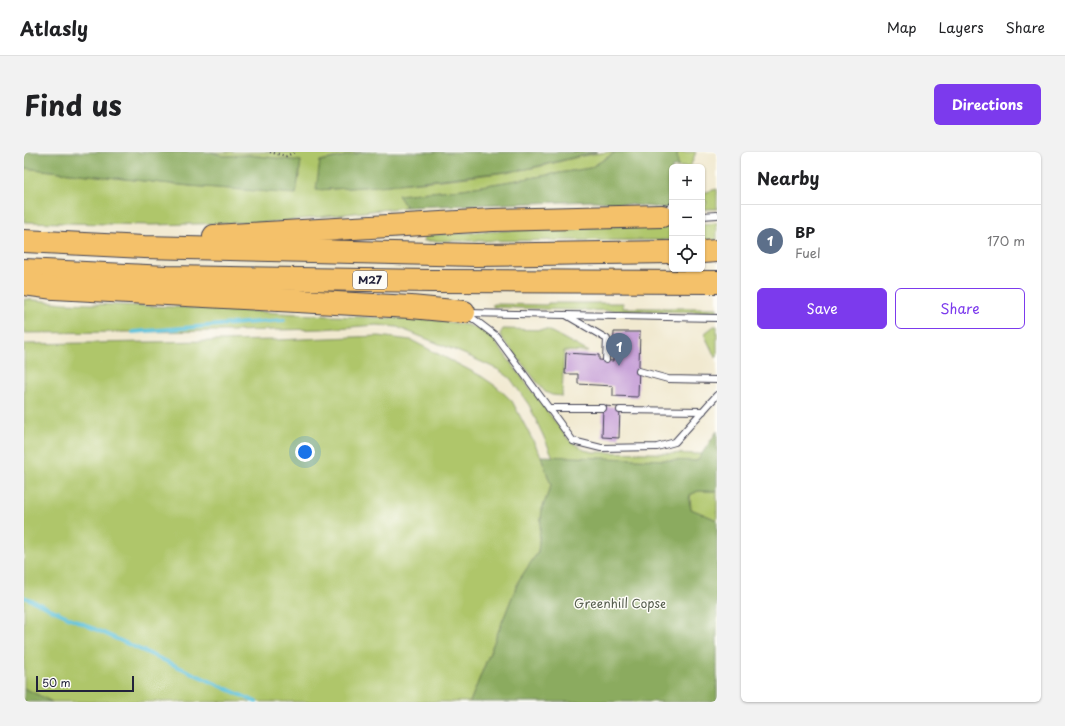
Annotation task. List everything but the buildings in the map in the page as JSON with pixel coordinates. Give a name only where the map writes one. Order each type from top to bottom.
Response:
[{"type":"highway","points":[[144,247],[200,237],[493,220],[669,213]]},
{"type":"highway","points":[[24,241],[144,247],[476,254],[669,252]]},
{"type":"highway","points":[[705,252],[717,251]]},
{"type":"highway","name":"M27","points":[[24,270],[190,278],[447,282],[717,282]]},
{"type":"highway","name":"M27","points":[[24,284],[54,288],[411,307],[464,312]]},
{"type":"lane","points":[[705,216],[717,215]]},
{"type":"lane","points":[[464,312],[717,318]]},
{"type":"lane","points":[[464,312],[496,336],[573,441],[601,448],[657,447],[674,442],[717,395]]},
{"type":"lane","points":[[565,315],[606,339],[606,360]]},
{"type":"lane","points":[[639,372],[668,379],[717,380]]},
{"type":"lane","points":[[549,408],[603,408]]},
{"type":"lane","points":[[620,410],[703,411]]},
{"type":"path","points":[[270,152],[286,156],[295,152]]},
{"type":"green space","points":[[24,152],[211,152],[224,156],[249,155],[301,161],[296,194],[190,186],[24,168]]},
{"type":"green space","points":[[211,152],[365,152],[320,161],[317,190],[368,187],[495,174],[532,168],[592,154],[616,152],[590,168],[463,189],[398,195],[406,207],[277,222],[151,225],[24,222],[24,168],[190,186],[296,193],[301,161],[249,155],[224,156]]},
{"type":"green space","points":[[365,152],[597,152],[522,170],[380,186],[316,190],[320,161]]},
{"type":"green space","points":[[616,152],[677,152],[678,164],[669,164],[669,209],[595,201],[406,207],[398,195],[463,189],[590,168]]},
{"type":"green space","points":[[677,152],[696,152],[691,164],[678,164]]},
{"type":"green space","points":[[717,189],[717,209],[705,209],[707,202],[705,201],[705,192]]},
{"type":"green space","points":[[717,223],[717,240],[705,240],[705,224]]},
{"type":"green space","points":[[669,225],[669,240],[424,241],[424,235],[552,228]]},
{"type":"green space","points":[[24,299],[65,303],[200,308],[330,316],[429,319],[468,325],[488,333],[568,439],[584,450],[593,452],[702,454],[697,461],[553,457],[529,405],[510,378],[499,370],[464,354],[397,327],[377,325],[322,329],[24,333]]},
{"type":"green space","points":[[548,303],[623,303],[623,308],[717,308],[717,312],[567,310],[493,307],[493,304],[547,305]]},
{"type":"green space","points":[[714,326],[717,326],[717,357],[715,357],[705,336],[705,333]]},
{"type":"green space","points":[[503,329],[548,330],[589,352],[564,351],[562,396],[552,395],[545,392],[502,338],[500,334]]},
{"type":"green space","points":[[379,336],[411,340],[481,376],[497,387],[512,401],[541,456],[551,485],[542,509],[538,552],[519,580],[470,702],[52,702],[24,688],[24,344],[276,340]]},
{"type":"green space","name":"Greenhill Copse","points":[[717,431],[717,491],[698,491],[690,495],[689,500],[691,509],[717,520],[717,702],[470,702],[519,580],[538,552],[542,509],[551,485],[541,456],[697,461]]},
{"type":"green space","points":[[698,491],[717,491],[717,520],[691,509],[690,495]]},
{"type":"green space","points":[[24,688],[52,702],[24,702]]},
{"type":"waterway","points":[[133,332],[284,320]]},
{"type":"waterway","points":[[24,597],[256,702]]},
{"type":"place","name":"BP","points":[[619,366]]}]
